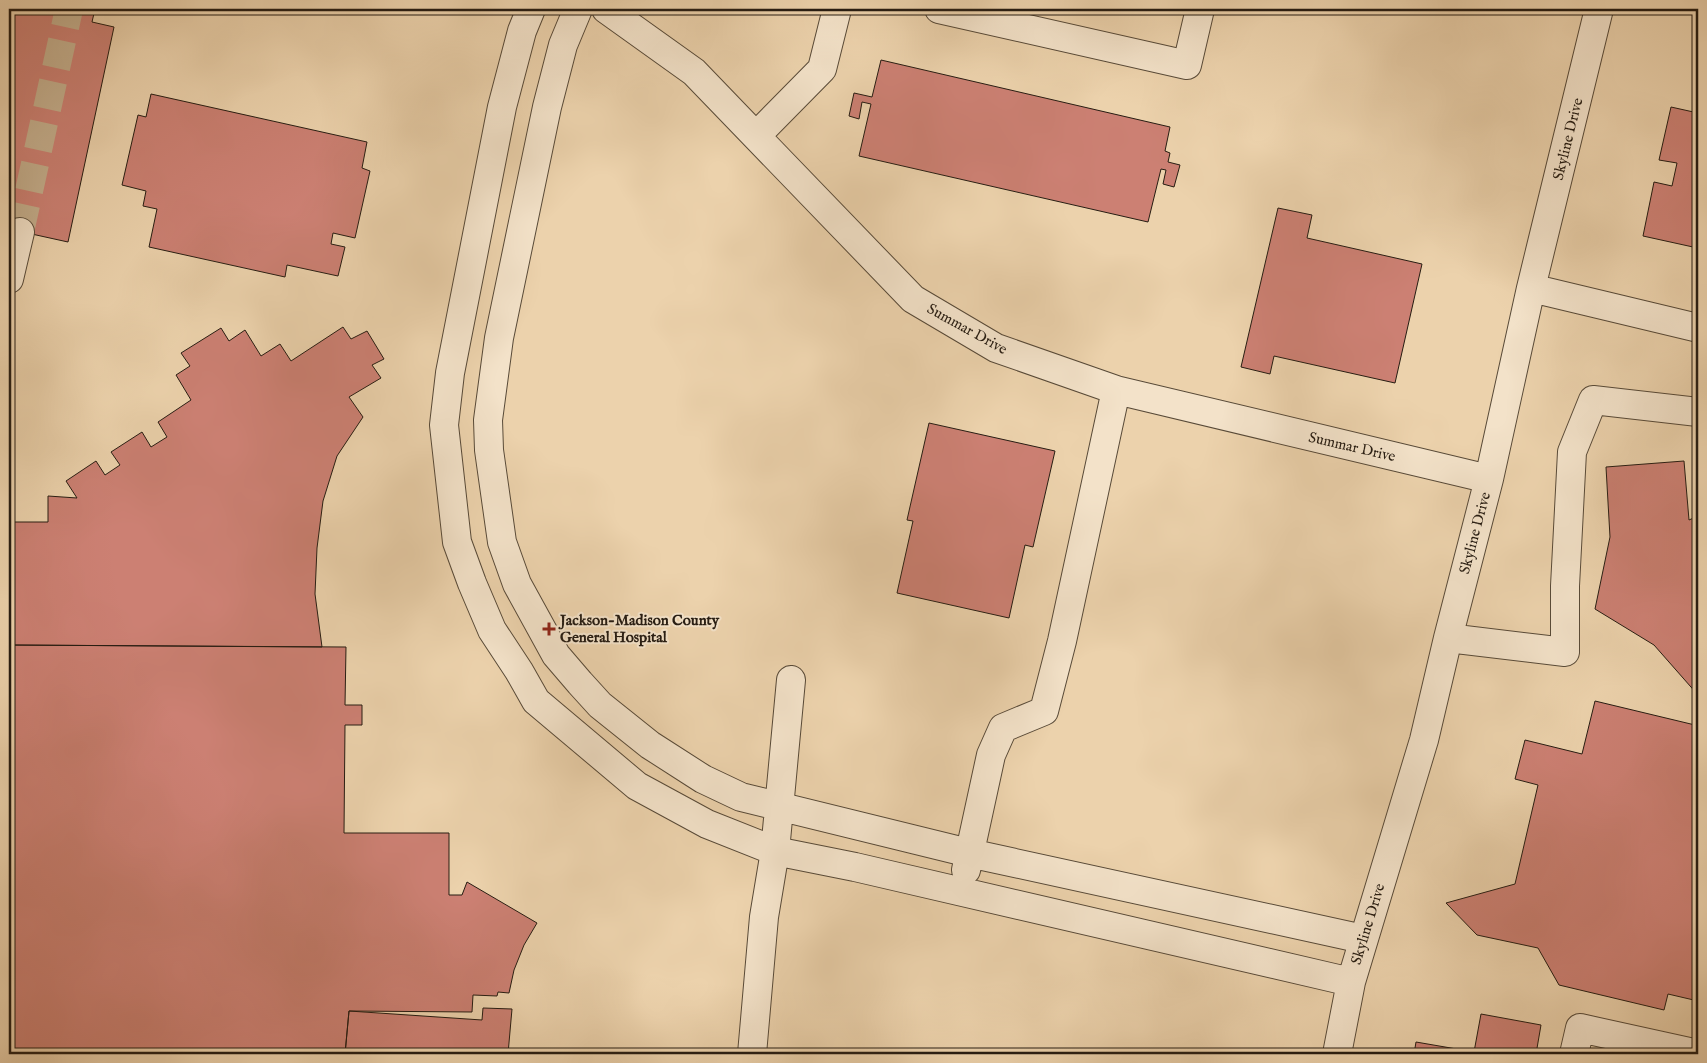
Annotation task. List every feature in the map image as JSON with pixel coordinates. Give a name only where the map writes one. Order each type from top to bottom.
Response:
[{"type":"street","points":[[530,9],[522,31],[502,107],[450,373],[444,425],[457,542],[472,584],[492,630],[520,671],[536,701],[637,786],[707,824],[776,851],[962,891],[1351,982]]},
{"type":"street","points":[[578,9],[563,46],[547,107],[499,338],[488,420],[489,450],[502,542],[517,584],[556,655],[580,684],[600,705],[650,745],[703,779],[741,797],[969,853],[1363,939]]},
{"type":"street","name":"Summar Drive","points":[[606,9],[694,72],[914,299],[996,348],[1116,390],[1489,479]]},
{"type":"street","points":[[756,136],[822,69],[837,9]]},
{"type":"street","points":[[939,9],[1187,65],[1200,9]]},
{"type":"street","name":"Skyline Drive","points":[[1337,1054],[1351,982],[1424,740],[1489,479],[1531,288],[1599,9]]},
{"type":"street","points":[[9,279],[20,232]]},
{"type":"street","points":[[1531,288],[1698,328]]},
{"type":"street","points":[[962,891],[991,755],[1003,728],[1044,711],[1062,641],[1116,390]]},
{"type":"street","points":[[1448,638],[1565,652],[1565,586],[1572,452],[1593,400],[1698,412]]},
{"type":"street","points":[[752,1054],[764,917],[776,851],[791,680]]},
{"type":"street","points":[[1574,1054],[1580,1028],[1698,1054]]},
{"type":"building","points":[[9,9],[95,9],[92,22],[114,27],[68,242],[9,229]]},
{"type":"building","points":[[881,60],[1170,127],[1165,151],[1170,153],[1168,162],[1180,165],[1174,187],[1163,184],[1166,170],[1161,169],[1148,222],[859,156],[871,104],[862,102],[859,119],[849,116],[854,93],[872,97]]},
{"type":"building","points":[[151,94],[367,142],[362,168],[370,171],[355,238],[333,233],[331,244],[345,247],[338,276],[287,265],[285,277],[149,247],[157,209],[143,206],[146,191],[122,185],[138,115],[146,117]]},
{"type":"building","points":[[1671,107],[1698,113],[1698,244],[1694,243],[1693,247],[1643,236],[1654,182],[1672,186],[1677,163],[1659,160]]},
{"type":"building","points":[[1278,208],[1312,215],[1307,238],[1422,264],[1395,383],[1274,356],[1270,374],[1241,367]]},
{"type":"building","points":[[343,327],[351,339],[367,331],[384,359],[372,365],[381,378],[349,397],[363,417],[337,456],[323,501],[317,548],[315,594],[322,647],[9,645],[9,522],[48,522],[48,496],[77,498],[66,481],[96,461],[105,475],[120,465],[111,452],[142,432],[151,447],[167,437],[158,422],[191,400],[176,375],[190,366],[181,353],[221,328],[229,341],[245,330],[261,356],[280,344],[291,361]]},
{"type":"building","points":[[929,423],[1055,451],[1033,547],[1025,545],[1009,618],[897,593],[913,521],[907,520]]},
{"type":"building","points":[[1684,461],[1689,520],[1698,516],[1698,695],[1654,645],[1595,609],[1610,537],[1606,467]]},
{"type":"building","points":[[9,645],[346,647],[345,705],[362,705],[362,725],[345,725],[344,833],[449,833],[449,895],[462,895],[467,882],[537,923],[524,945],[514,970],[509,993],[498,992],[497,996],[473,995],[472,1012],[349,1011],[345,1054],[9,1054]]},
{"type":"building","points":[[1595,701],[1695,725],[1694,732],[1698,733],[1698,1001],[1668,994],[1664,1010],[1559,985],[1538,948],[1477,935],[1446,903],[1515,884],[1538,785],[1515,779],[1525,740],[1582,754]]},
{"type":"building","points":[[483,1008],[512,1009],[508,1054],[345,1054],[349,1011],[482,1020]]},
{"type":"building","points":[[1481,1014],[1541,1025],[1536,1054],[1414,1054],[1416,1042],[1474,1052]]},
{"type":"tunnel","points":[[20,232],[69,9]]},
{"type":"place","name":"Jackson-Madison County General Hospital","points":[[549,629]]}]
